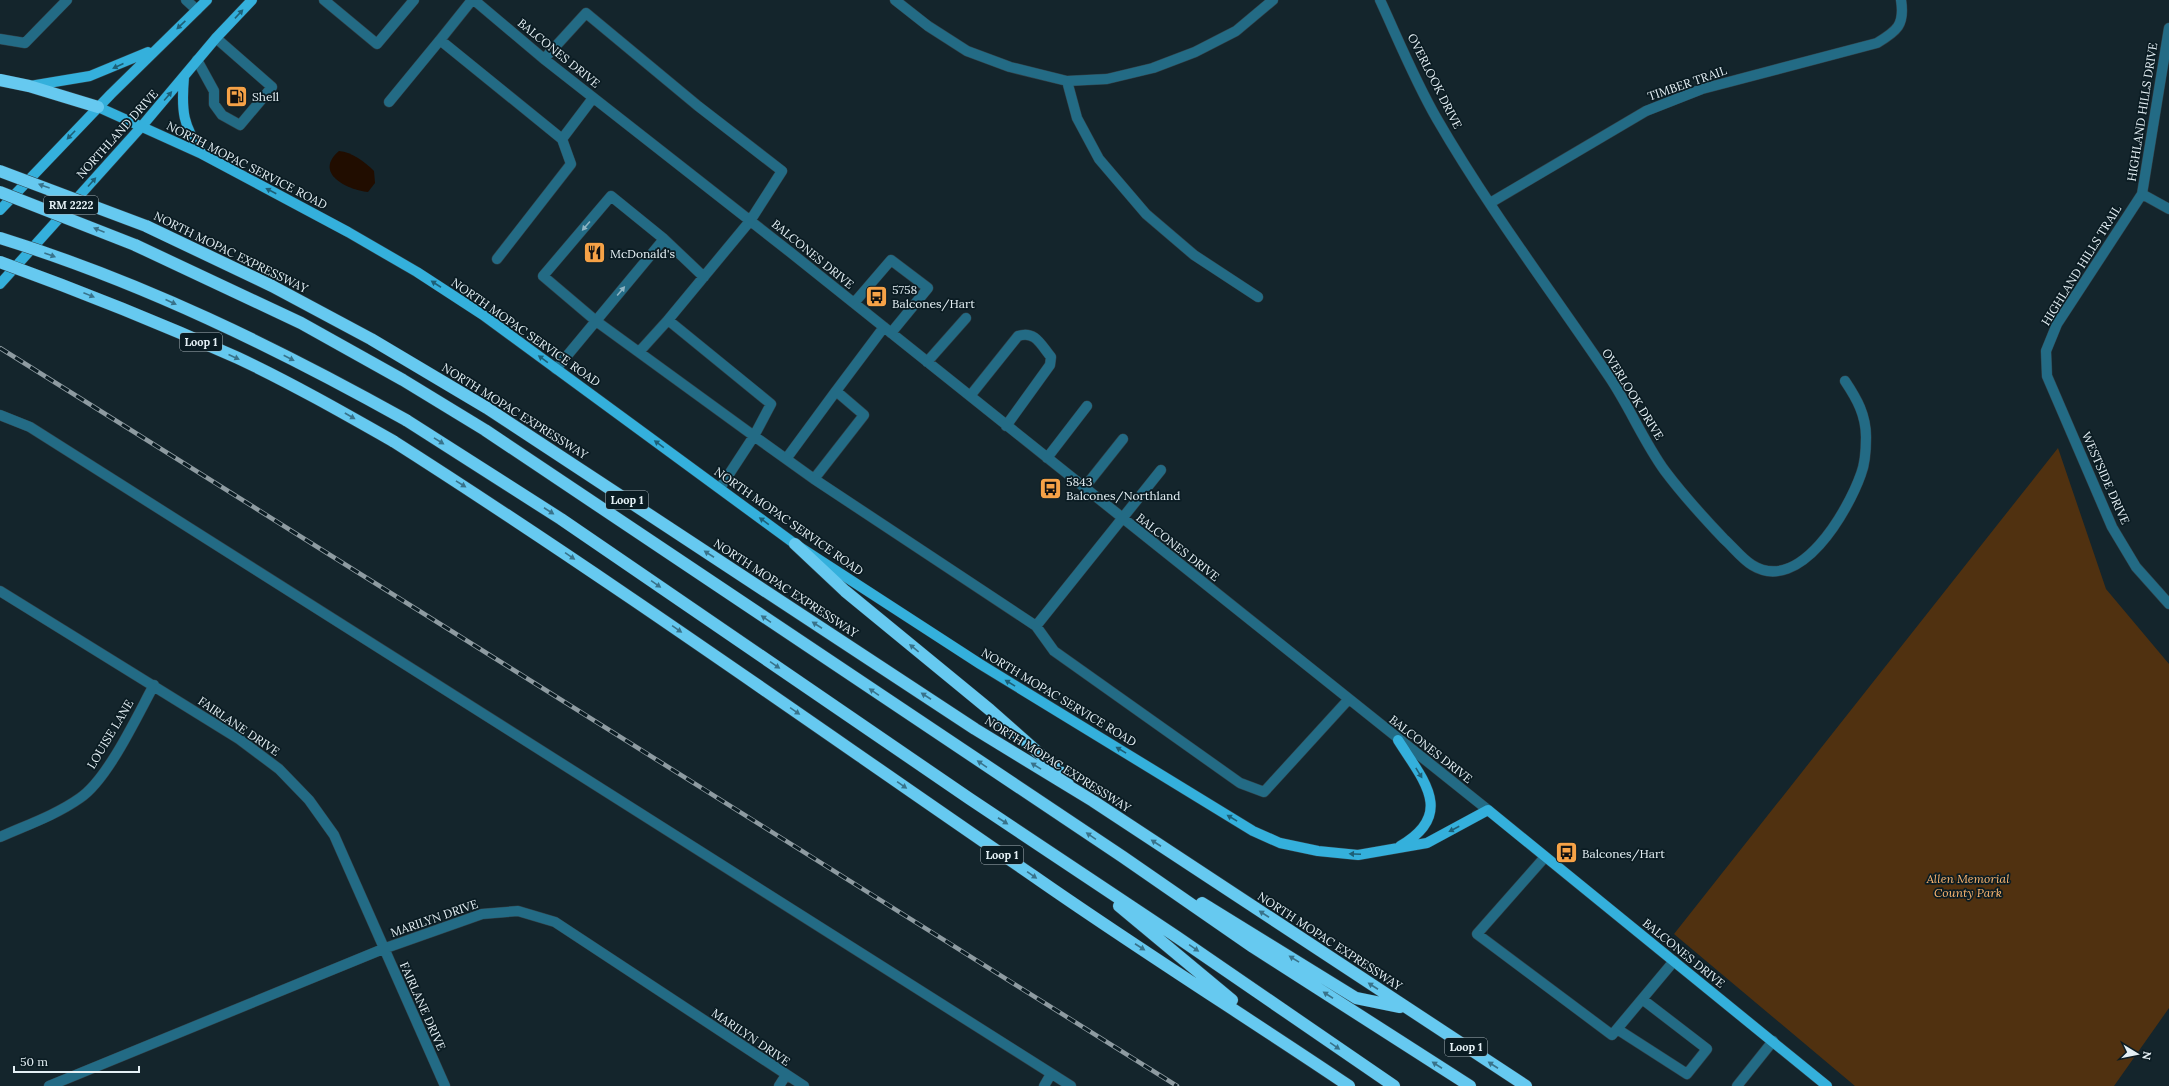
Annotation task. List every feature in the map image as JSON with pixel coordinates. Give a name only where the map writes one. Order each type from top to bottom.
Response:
[{"type":"highway","points":[[0,80],[30,86],[98,107]]},
{"type":"highway","name":"NORTH MOPAC EXPRESSWAY","points":[[0,170],[146,226],[272,286],[371,338],[487,408],[975,729],[1093,801],[1405,1008],[1526,1086]]},
{"type":"highway","points":[[0,192],[135,245],[301,323],[403,380],[478,425],[1123,857],[1253,947],[1470,1086]]},
{"type":"highway","points":[[0,238],[89,269],[175,304],[286,356],[406,420],[561,519],[957,790],[1394,1086]]},
{"type":"highway","name":"Loop 1","points":[[0,262],[164,325],[239,359],[314,396],[393,441],[506,513],[611,583],[1032,875],[1349,1086]]},
{"type":"highway","points":[[795,544],[844,591],[990,710],[1093,801]]},
{"type":"highway","points":[[1123,857],[1247,929],[1356,998],[1405,1008]]},
{"type":"highway","points":[[1068,864],[1280,1040]]},
{"type":"main road","points":[[0,210],[154,50],[207,0]]},
{"type":"main road","name":"NORTHLAND DRIVE","points":[[0,284],[142,126],[216,38],[252,0]]},
{"type":"main road","points":[[30,86],[90,76],[154,50]]},
{"type":"main road","points":[[184,77],[182,111],[192,139],[202,154]]},
{"type":"main road","name":"NORTH MOPAC SERVICE ROAD","points":[[98,107],[202,154],[348,232],[417,272],[483,315],[795,544],[980,664],[1253,831],[1280,843],[1318,851],[1358,855],[1427,843],[1488,810]]},
{"type":"main road","points":[[1393,850],[1414,838],[1422,830],[1430,818],[1432,806],[1428,789],[1398,740]]},
{"type":"main road","name":"BALCONES DRIVE","points":[[1488,810],[1828,1086]]},
{"type":"street","points":[[0,39],[25,43],[67,0]]},
{"type":"street","points":[[186,0],[197,10]]},
{"type":"street","points":[[324,0],[377,44],[414,0]]},
{"type":"street","points":[[388,102],[473,0]]},
{"type":"street","name":"BALCONES DRIVE","points":[[473,0],[544,60],[750,220],[1398,740],[1488,810]]},
{"type":"street","points":[[895,0],[928,26],[967,51],[1010,67],[1067,81],[1107,79],[1153,68],[1196,52],[1236,31],[1272,0]]},
{"type":"street","name":"OVERLOOK DRIVE","points":[[1380,0],[1436,118],[1490,203],[1611,380],[1665,471],[1712,526],[1751,565],[1764,570],[1777,572],[1790,569],[1802,562],[1829,532],[1848,505],[1862,472],[1866,436],[1862,407],[1845,381]]},
{"type":"street","name":"TIMBER TRAIL","points":[[1490,203],[1646,111],[1702,89],[1877,43],[1895,32],[1902,19],[1901,0]]},
{"type":"street","points":[[544,60],[586,13],[698,106],[782,170],[750,220],[640,352]]},
{"type":"street","name":"HIGHLAND HILLS DRIVE","points":[[2169,28],[2142,194],[2169,209]]},
{"type":"street","points":[[197,60],[214,91],[214,104],[222,115],[240,125],[272,87],[216,38]]},
{"type":"street","points":[[440,40],[562,139],[571,164],[497,259]]},
{"type":"street","points":[[1067,81],[1076,118],[1099,159],[1146,214],[1194,255],[1258,297]]},
{"type":"street","points":[[562,139],[593,98]]},
{"type":"street","name":"HIGHLAND HILLS TRAIL","points":[[2046,351],[2057,324],[2142,194]]},
{"type":"street","points":[[704,277],[664,239],[611,196],[543,276],[596,321],[814,479],[1036,626],[1054,651],[1240,783],[1264,792],[1348,700]]},
{"type":"street","points":[[556,368],[664,239]]},
{"type":"street","points":[[786,458],[836,391],[888,330],[928,288],[891,260],[854,303]]},
{"type":"street","points":[[927,362],[966,318]]},
{"type":"street","points":[[668,320],[771,404],[754,436],[720,488]]},
{"type":"street","points":[[970,396],[1018,336],[1026,334],[1035,336],[1051,357],[1050,365],[1006,426]]},
{"type":"street","name":"WESTSIDE DRIVE","points":[[2046,351],[2047,376],[2112,527],[2136,567],[2169,604]]},
{"type":"street","points":[[814,479],[864,415],[836,391]]},
{"type":"street","points":[[1047,458],[1087,406]]},
{"type":"street","points":[[0,415],[30,427],[1070,1086]]},
{"type":"street","points":[[1084,488],[1123,439]]},
{"type":"street","points":[[1036,626],[1161,470]]},
{"type":"street","name":"FAIRLANE DRIVE","points":[[0,591],[239,739],[278,769],[309,800],[334,836],[445,1086]]},
{"type":"street","name":"LOUISE LANE","points":[[0,837],[46,818],[82,797],[106,770],[154,685]]},
{"type":"street","points":[[1545,857],[1476,934],[1612,1035],[1674,961]]},
{"type":"street","name":"MARILYN DRIVE","points":[[50,1086],[384,949],[482,914],[518,911],[555,922],[804,1086]]},
{"type":"street","points":[[1617,1029],[1687,1074],[1707,1049],[1642,999]]},
{"type":"street","points":[[1737,1086],[1773,1041]]},
{"type":"street","points":[[1044,1086],[1051,1074]]},
{"type":"street","points":[[780,1086],[786,1075]]},
{"type":"green space","name":"Allen Memorial County Park","points":[[2058,448],[2106,589],[2169,664],[2169,1008],[2114,1086],[1855,1086],[1674,934]]},
{"type":"shaded area","points":[[339,151],[349,153],[358,158],[374,171],[375,183],[368,192],[360,191],[343,184],[331,173],[330,166],[332,159]]},
{"type":"railway","points":[[0,348],[1177,1086]]},
{"type":"place","name":"Shell","points":[[236,96]]},
{"type":"place","name":"McDonald's","points":[[595,253]]},
{"type":"place","name":"5758 Balcones/Hart","points":[[877,296]]},
{"type":"place","name":"5843 Balcones/Northland","points":[[1051,488]]},
{"type":"place","name":"Balcones/Hart","points":[[1566,853]]}]
